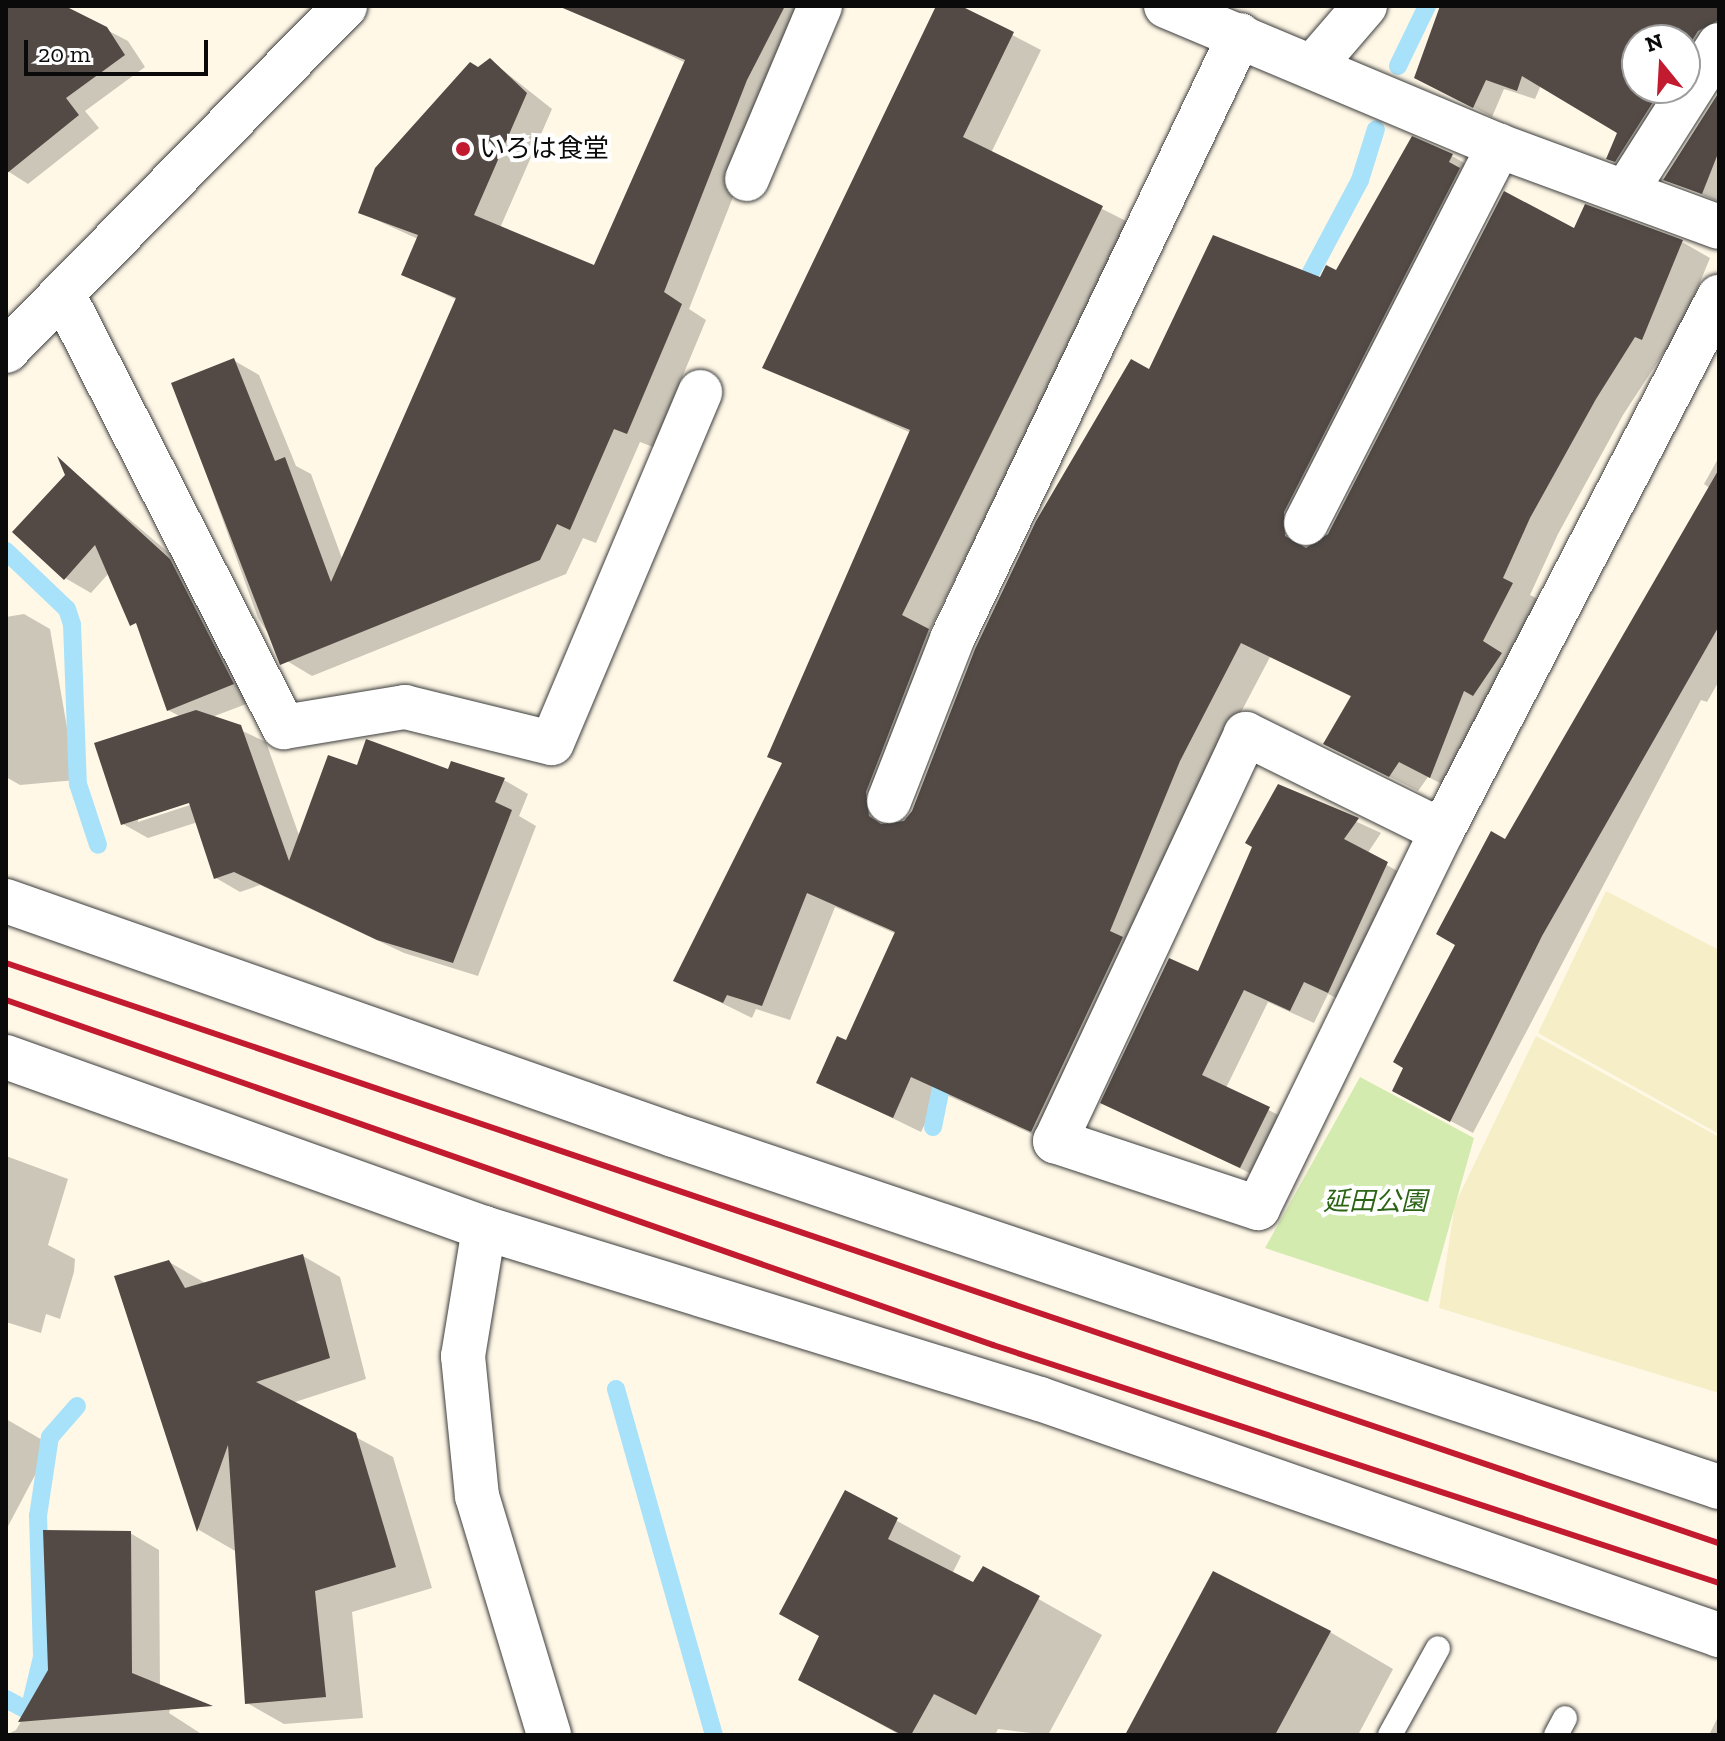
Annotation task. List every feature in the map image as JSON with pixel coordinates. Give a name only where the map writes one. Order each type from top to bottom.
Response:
[{"type":"street","points":[[12,332],[64,296],[345,6]]},
{"type":"street","points":[[747,179],[820,6]]},
{"type":"street","points":[[1166,6],[1314,65],[1499,146],[1719,227]]},
{"type":"street","points":[[1314,65],[1365,6]]},
{"type":"street","points":[[889,801],[952,639],[1240,35]]},
{"type":"street","points":[[1626,191],[1719,45]]},
{"type":"street","points":[[1306,523],[1499,146]]},
{"type":"street","points":[[64,296],[284,727],[405,707],[552,743],[700,392]]},
{"type":"street","points":[[1442,831],[1246,734],[1055,1141],[1258,1208],[1442,831],[1719,297]]},
{"type":"street","points":[[6,901],[673,1135],[1719,1487]]},
{"type":"street","points":[[6,1057],[484,1228],[1040,1399],[1719,1635]]},
{"type":"street","points":[[484,1228],[463,1356],[477,1496],[549,1735]]},
{"type":"lane","points":[[1390,1735],[1438,1648]]},
{"type":"shaded area","points":[[1606,891],[1719,950],[1719,1134],[1538,1033]]},
{"type":"shaded area","points":[[1536,1036],[1719,1137],[1719,1393],[1439,1308],[1455,1204]]},
{"type":"green space","name":"延田公園","points":[[1360,1077],[1474,1138],[1428,1302],[1265,1248]]},
{"type":"building","points":[[6,6],[65,6],[107,27],[125,55],[66,98],[79,115],[6,174]]},
{"type":"building","points":[[558,6],[785,6],[747,80],[664,292],[682,304],[627,434],[614,429],[570,530],[557,524],[540,560],[280,665],[171,383],[234,358],[275,461],[285,457],[331,582],[456,298],[401,275],[418,235],[358,213],[375,168],[470,62],[478,67],[490,58],[527,93],[474,215],[594,265],[685,60]]},
{"type":"building","points":[[936,6],[961,6],[1014,32],[963,137],[1103,206],[902,615],[929,629],[866,792],[869,816],[881,824],[904,821],[912,811],[975,649],[1036,521],[1131,359],[1149,369],[1213,235],[1320,277],[1326,265],[1336,270],[1412,136],[1453,154],[1449,162],[1460,168],[1284,512],[1285,536],[1306,548],[1328,534],[1504,191],[1574,228],[1585,204],[1683,240],[1642,340],[1635,337],[1596,399],[1530,518],[1503,578],[1513,583],[1483,641],[1502,653],[1473,696],[1464,691],[1430,778],[1399,762],[1389,777],[1323,744],[1351,696],[1241,643],[1180,761],[1110,931],[1123,937],[1031,1132],[911,1077],[893,1118],[816,1083],[837,1036],[846,1040],[895,932],[807,893],[762,1006],[727,995],[723,1003],[673,981],[782,763],[767,757],[910,430],[762,368]]},
{"type":"building","points":[[1440,6],[1719,6],[1719,20],[1701,29],[1701,24],[1621,24],[1621,104],[1652,104],[1615,162],[1606,159],[1617,133],[1522,76],[1517,91],[1486,80],[1473,108],[1414,78]]},
{"type":"building","points":[[1719,92],[1719,151],[1702,194],[1663,180]]},
{"type":"building","points":[[57,456],[170,559],[234,684],[167,711],[136,623],[130,626],[95,545],[64,580],[12,532],[65,475]]},
{"type":"building","points":[[1719,469],[1719,626],[1542,936],[1450,1122],[1392,1091],[1403,1068],[1393,1062],[1455,945],[1436,934],[1491,831],[1505,839]]},
{"type":"building","points":[[196,710],[241,725],[289,861],[328,755],[357,765],[366,739],[448,769],[451,761],[505,778],[495,802],[512,810],[453,963],[377,940],[234,872],[214,879],[189,803],[121,825],[94,743]]},
{"type":"building","points":[[1278,784],[1359,818],[1344,839],[1388,862],[1328,993],[1304,982],[1290,1011],[1244,990],[1202,1075],[1270,1107],[1240,1168],[1100,1103],[1169,958],[1198,971],[1252,847],[1245,843]]},
{"type":"building","points":[[303,1254],[330,1358],[256,1382],[356,1433],[396,1567],[315,1591],[326,1697],[245,1704],[228,1445],[197,1532],[114,1276],[169,1260],[185,1288]]},
{"type":"building","points":[[845,1490],[898,1518],[888,1539],[973,1582],[983,1566],[1040,1596],[976,1715],[934,1694],[911,1735],[902,1735],[798,1680],[819,1636],[779,1614]]},
{"type":"building","points":[[43,1530],[131,1531],[132,1673],[213,1706],[18,1722],[48,1670]]},
{"type":"building","points":[[1213,1571],[1331,1631],[1275,1735],[1125,1735]]},
{"type":"waterway","points":[[1398,66],[1427,6]]},
{"type":"waterway","points":[[1300,293],[1360,180],[1376,129]]},
{"type":"waterway","points":[[6,551],[67,609],[72,624],[78,784],[98,845]]},
{"type":"waterway","points":[[933,1127],[945,1068]]},
{"type":"waterway","points":[[616,1389],[714,1735]]},
{"type":"waterway","points":[[6,1699],[29,1711],[42,1657],[38,1516],[50,1437],[77,1406]]},
{"type":"railway","points":[[6,963],[1719,1543]]},
{"type":"railway","points":[[6,1000],[993,1345],[1719,1583]]},
{"type":"place","name":"いろは食堂","points":[[463,149]]}]
